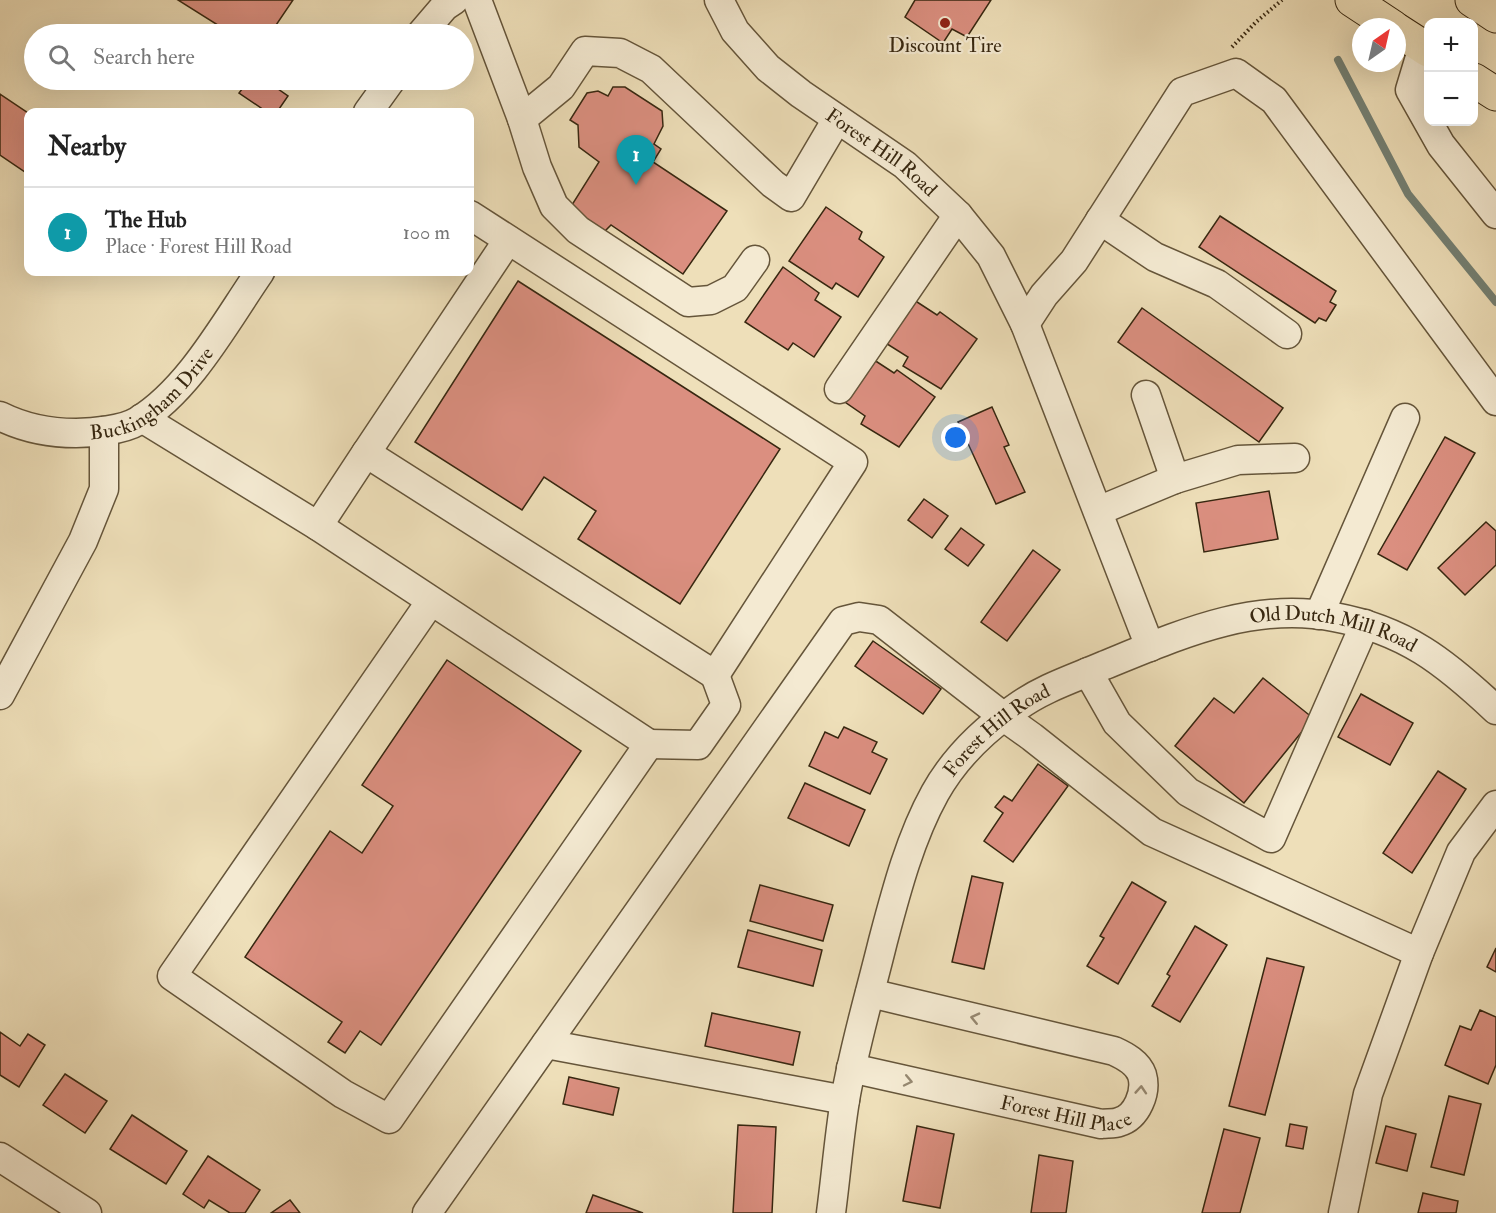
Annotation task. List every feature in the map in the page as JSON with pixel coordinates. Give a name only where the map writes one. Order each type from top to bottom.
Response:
[{"type":"main road","points":[[1472,0],[1496,16]]},
{"type":"main road","points":[[1478,83],[1496,94]]},
{"type":"street","points":[[430,24],[445,6],[454,0]]},
{"type":"street","points":[[477,0],[522,118],[537,167],[554,206],[578,230],[688,302],[711,300],[735,288],[755,260]]},
{"type":"street","name":"Forest Hill Road","points":[[719,0],[735,31],[768,68],[801,94],[905,165],[958,215],[991,256],[1025,324],[1150,646],[1050,687],[1018,706],[988,729],[956,762],[935,793],[917,831],[894,899],[851,1068],[831,1213]]},
{"type":"street","points":[[1416,42],[1410,90],[1441,145],[1496,214]]},
{"type":"street","points":[[522,118],[561,87],[585,51],[620,52],[651,69],[773,184],[791,197],[837,119]]},
{"type":"street","points":[[1025,324],[1044,296],[1074,261],[1182,92],[1236,73],[1274,99],[1496,401]]},
{"type":"street","points":[[371,108],[383,90]]},
{"type":"street","points":[[839,389],[958,215]]},
{"type":"street","points":[[474,218],[853,462],[715,675]]},
{"type":"street","points":[[1100,220],[1155,257],[1217,284],[1287,334]]},
{"type":"street","points":[[318,526],[508,240]]},
{"type":"street","name":"Buckingham Drive","points":[[0,416],[15,424],[52,433],[94,433],[137,422],[170,398],[195,367],[257,276]]},
{"type":"street","points":[[1146,395],[1175,479]]},
{"type":"street","points":[[142,418],[318,526],[649,744],[698,745],[726,705],[715,675],[366,453]]},
{"type":"street","points":[[1319,615],[1405,418]]},
{"type":"street","points":[[0,695],[83,541],[100,500],[104,489],[104,430]]},
{"type":"street","points":[[1098,511],[1175,479],[1238,460],[1295,458]]},
{"type":"street","points":[[431,601],[172,976],[343,1094],[389,1119],[649,744]]},
{"type":"street","name":"Old Dutch Mill Road","points":[[1150,646],[1219,621],[1253,614],[1293,611],[1335,616],[1378,628],[1420,648],[1458,674],[1496,710]]},
{"type":"street","points":[[427,1213],[843,621],[859,617],[879,620],[1152,832],[1419,953]]},
{"type":"street","points":[[1088,672],[1117,723],[1188,792],[1271,838],[1365,624]]},
{"type":"street","points":[[1343,1213],[1368,1094],[1419,953],[1461,852],[1496,805]]},
{"type":"street","name":"Forest Hill Place","points":[[851,1068],[1101,1124],[1120,1122],[1134,1112],[1142,1097],[1142,1075],[1130,1059],[1114,1051],[870,993]]},
{"type":"street","points":[[546,1044],[845,1100]]},
{"type":"street","points":[[0,1157],[87,1213]]},
{"type":"building","points":[[178,0],[293,0],[277,24],[216,24]]},
{"type":"building","name":"Discount Tire","points":[[915,0],[991,0],[967,37],[952,29],[943,43],[905,17]]},
{"type":"building","points":[[613,87],[625,87],[662,111],[663,126],[654,144],[661,149],[653,162],[727,211],[683,274],[611,225],[605,231],[570,208],[599,162],[579,147],[578,125],[570,120],[587,93],[598,91],[608,96]]},
{"type":"building","points":[[241,90],[279,90],[288,96],[280,108],[261,108],[239,93]]},
{"type":"building","points":[[0,94],[24,110],[24,171],[0,155]]},
{"type":"building","points":[[826,207],[862,232],[859,239],[884,257],[858,297],[836,283],[832,289],[789,261]]},
{"type":"building","points":[[1220,216],[1336,291],[1330,302],[1336,305],[1326,321],[1319,318],[1315,323],[1199,247]]},
{"type":"building","points":[[783,267],[819,293],[815,300],[841,317],[814,357],[793,343],[788,350],[745,322]]},
{"type":"building","points":[[518,281],[780,449],[680,604],[578,539],[596,511],[544,477],[522,510],[415,442]]},
{"type":"building","points":[[914,300],[937,315],[940,312],[977,339],[941,389],[903,366],[908,357],[884,342]]},
{"type":"building","points":[[1142,308],[1283,408],[1259,442],[1118,342]]},
{"type":"building","points":[[871,358],[894,373],[897,370],[935,397],[899,447],[861,424],[865,416],[842,400]]},
{"type":"building","points":[[992,407],[1009,445],[1004,447],[1025,492],[996,504],[958,422]]},
{"type":"building","points":[[1445,437],[1475,453],[1407,570],[1378,554]]},
{"type":"building","points":[[1269,491],[1278,539],[1204,552],[1196,503]]},
{"type":"building","points":[[924,499],[948,516],[932,538],[908,520]]},
{"type":"building","points":[[1486,522],[1496,531],[1496,565],[1465,595],[1438,568]]},
{"type":"building","points":[[961,528],[984,545],[968,566],[945,549]]},
{"type":"building","points":[[1033,550],[1060,570],[1007,641],[981,622]]},
{"type":"building","points":[[873,641],[941,689],[923,714],[855,666]]},
{"type":"building","points":[[447,660],[581,751],[381,1045],[360,1031],[345,1053],[328,1042],[342,1022],[245,957],[330,831],[362,853],[393,806],[362,785]]},
{"type":"building","points":[[1263,678],[1313,718],[1244,803],[1175,746],[1214,698],[1234,713]]},
{"type":"building","points":[[1361,694],[1413,723],[1390,765],[1338,737]]},
{"type":"building","points":[[844,727],[877,742],[872,752],[887,759],[870,794],[809,766],[825,732],[838,738]]},
{"type":"building","points":[[1038,764],[1068,786],[1013,862],[984,841],[1003,813],[995,807],[1004,796],[1012,801]]},
{"type":"building","points":[[1438,771],[1466,789],[1412,873],[1383,853]]},
{"type":"building","points":[[805,783],[865,810],[849,846],[788,818]]},
{"type":"building","points":[[972,876],[1003,883],[984,969],[952,962]]},
{"type":"building","points":[[1132,882],[1166,902],[1118,984],[1087,966],[1104,938],[1100,936]]},
{"type":"building","points":[[760,885],[833,905],[823,941],[750,921]]},
{"type":"building","points":[[1195,926],[1227,945],[1180,1022],[1152,1006],[1170,976],[1167,974]]},
{"type":"building","points":[[748,930],[822,950],[813,986],[738,967]]},
{"type":"building","points":[[1496,948],[1496,972],[1487,967]]},
{"type":"building","points":[[1267,958],[1304,967],[1265,1115],[1229,1106]]},
{"type":"building","points":[[1480,1010],[1496,1017],[1496,1065],[1488,1084],[1445,1065],[1460,1026],[1471,1030]]},
{"type":"building","points":[[712,1013],[800,1032],[793,1065],[705,1046]]},
{"type":"building","points":[[0,1032],[20,1046],[28,1034],[45,1045],[19,1087],[0,1075]]},
{"type":"building","points":[[65,1074],[107,1101],[85,1133],[43,1105]]},
{"type":"building","points":[[569,1077],[619,1088],[613,1115],[563,1104]]},
{"type":"building","points":[[1449,1096],[1481,1104],[1464,1175],[1431,1167]]},
{"type":"building","points":[[132,1115],[187,1151],[166,1184],[110,1149]]},
{"type":"building","points":[[1290,1124],[1307,1127],[1303,1149],[1286,1146]]},
{"type":"building","points":[[738,1125],[776,1127],[772,1213],[733,1213]]},
{"type":"building","points":[[917,1126],[954,1134],[940,1208],[903,1201]]},
{"type":"building","points":[[1386,1126],[1416,1134],[1407,1171],[1376,1163]]},
{"type":"building","points":[[1224,1129],[1260,1138],[1240,1213],[1202,1213]]},
{"type":"building","points":[[1039,1155],[1073,1161],[1066,1213],[1031,1213]]},
{"type":"building","points":[[208,1156],[260,1190],[245,1213],[230,1213],[209,1200],[204,1208],[183,1194]]},
{"type":"building","points":[[1423,1193],[1458,1201],[1456,1213],[1418,1213]]},
{"type":"building","points":[[593,1195],[643,1213],[586,1213]]},
{"type":"building","points":[[290,1200],[300,1213],[271,1213]]},
{"type":"waterway","points":[[1338,60],[1408,194],[1496,302]]},
{"type":"place","name":"Discount Tire","points":[[945,23]]},
{"type":"place","name":"The Hub","points":[[636,185]]}]
